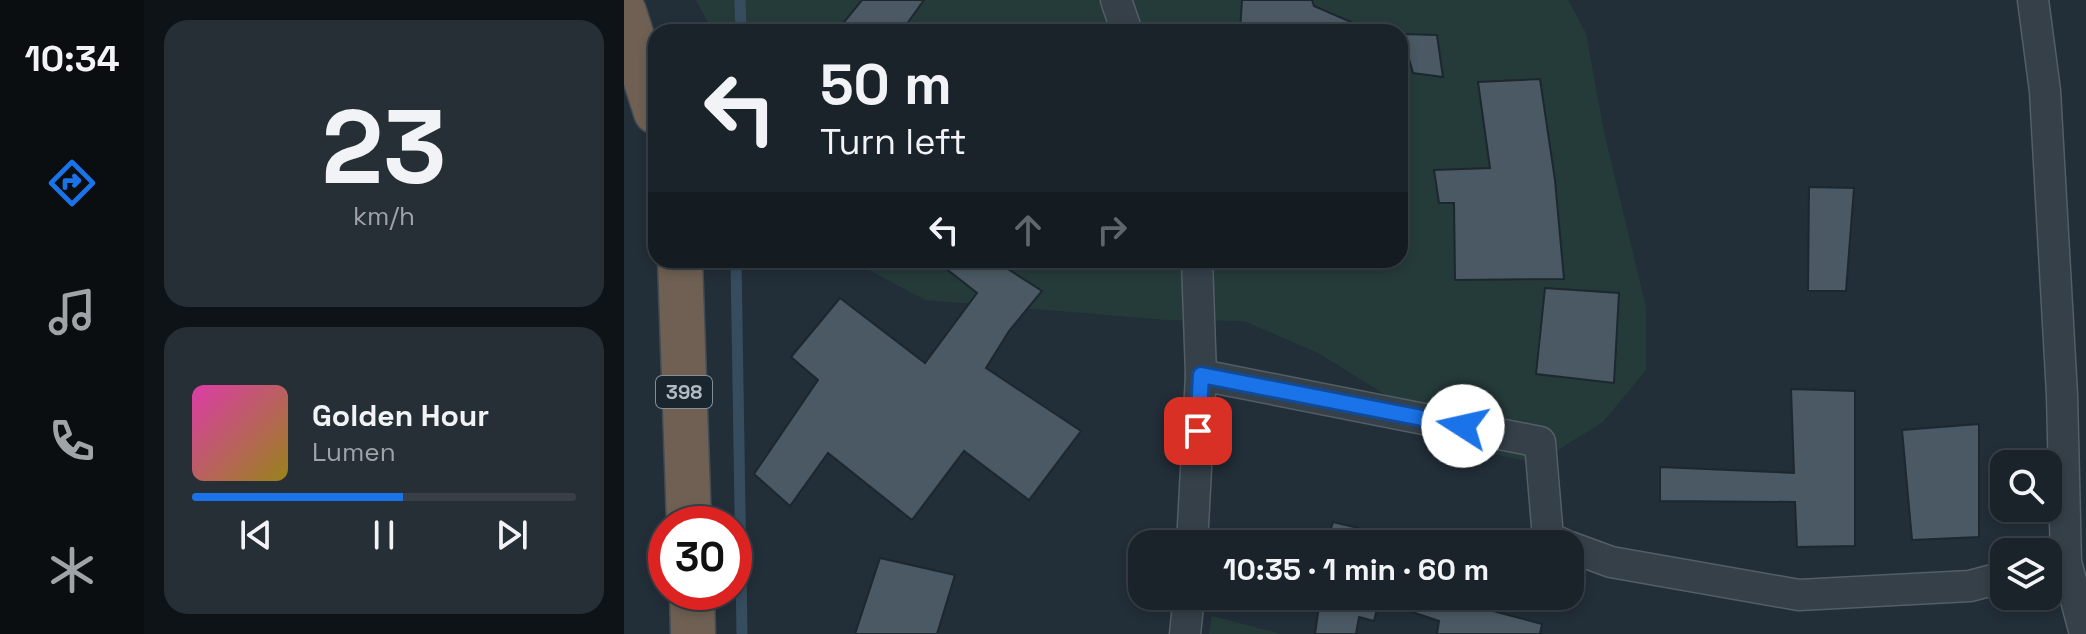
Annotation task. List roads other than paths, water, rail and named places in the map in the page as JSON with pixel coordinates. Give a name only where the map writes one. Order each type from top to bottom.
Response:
[{"type":"highway","points":[[624,12],[648,87]]},
{"type":"highway","name":"398","points":[[680,268],[688,506]]},
{"type":"highway","points":[[692,610],[693,634]]},
{"type":"street","points":[[1116,0],[1124,24]]},
{"type":"street","points":[[2033,0],[2045,91],[2062,380],[2067,557],[2085,634]]},
{"type":"street","points":[[1193,530],[1201,375],[1197,268]]},
{"type":"street","points":[[1201,375],[1540,442],[1547,530]]},
{"type":"street","points":[[1584,552],[1611,562],[1799,595],[1970,586],[1990,581]]},
{"type":"street","points":[[1185,634],[1188,610]]},
{"type":"waterway","points":[[740,0],[741,24]]},
{"type":"waterway","points":[[736,268],[742,634]]}]
